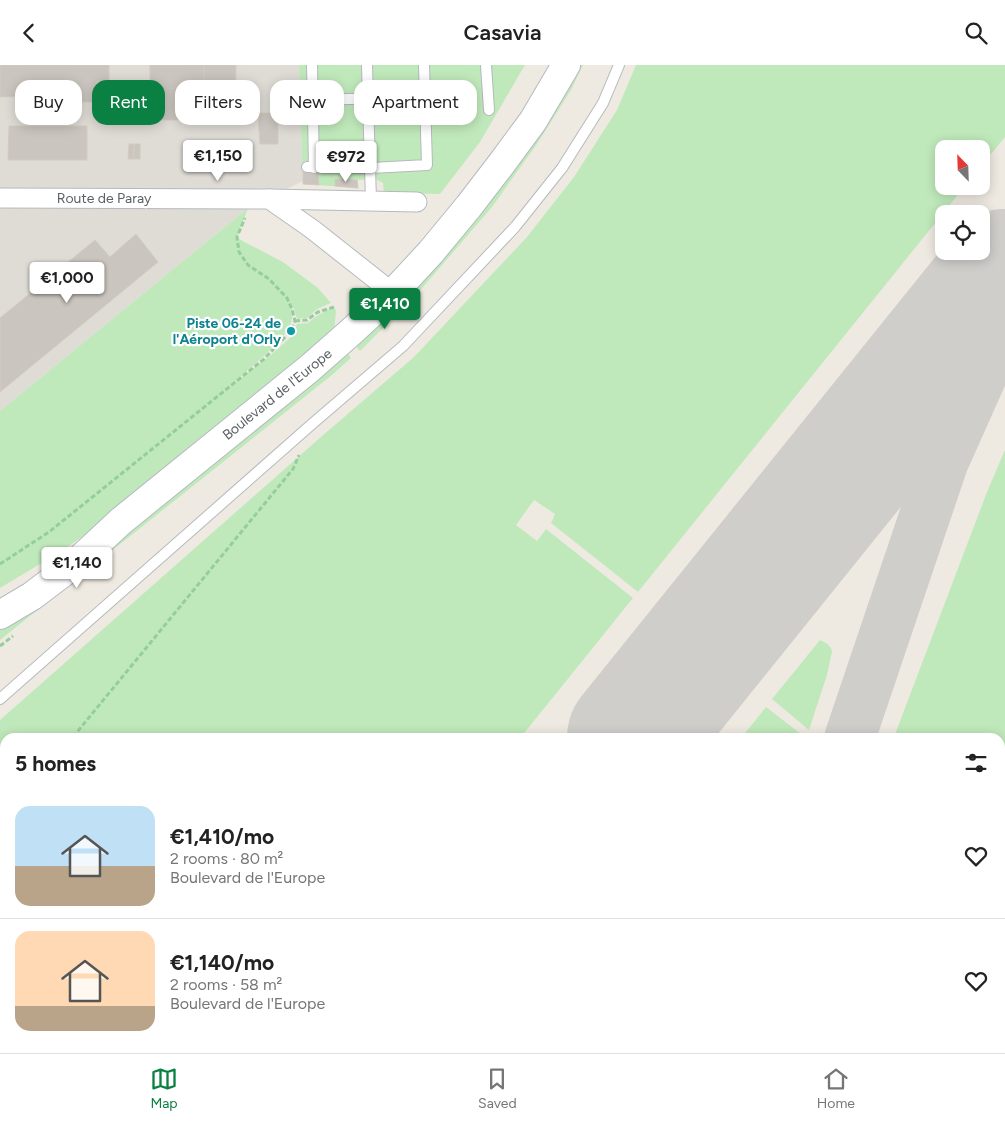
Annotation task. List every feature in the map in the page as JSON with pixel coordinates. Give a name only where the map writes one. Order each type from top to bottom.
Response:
[{"type":"main road","name":"Boulevard de l'Europe","points":[[0,615],[32,596],[77,563],[121,521],[310,368],[393,293],[431,252],[502,163],[533,121],[566,65]]},
{"type":"main road","name":"Boulevard de l'Europe","points":[[0,594],[121,521]]},
{"type":"street","name":"Route de Paray","points":[[0,198],[269,199],[417,202]]},
{"type":"street","points":[[269,199],[312,229],[393,293]]},
{"type":"lane","points":[[312,65],[312,80]]},
{"type":"lane","points":[[367,65],[367,80]]},
{"type":"lane","points":[[424,65],[424,80]]},
{"type":"lane","points":[[486,65],[489,110]]},
{"type":"lane","points":[[0,699],[403,346],[515,227],[567,160],[603,103],[618,65]]},
{"type":"lane","points":[[312,125],[311,168],[371,168],[427,165],[425,125]]},
{"type":"lane","points":[[369,125],[371,201]]},
{"type":"path","points":[[0,564],[49,532],[264,359],[291,331],[295,321],[287,298],[269,279],[248,265],[239,251],[237,237],[246,215]]},
{"type":"path","points":[[295,321],[307,320],[318,312],[334,307]]},
{"type":"path","points":[[76,733],[293,469],[312,424]]},
{"type":"shaded area","points":[[0,65],[299,65],[300,80],[270,80],[270,125],[301,125],[303,181],[248,208],[0,411]]},
{"type":"green space","points":[[299,65],[525,65],[480,142],[440,194],[384,193],[383,183],[375,179],[358,180],[358,188],[303,184],[301,125],[344,125],[344,80],[300,80]]},
{"type":"green space","points":[[576,65],[583,65],[571,90],[537,144],[492,207],[417,294],[360,351],[355,345]]},
{"type":"green space","points":[[636,65],[1005,65],[1005,137],[990,155],[990,140],[935,140],[935,195],[958,195],[950,205],[935,205],[935,223],[638,592],[551,523],[555,514],[534,500],[516,525],[537,541],[546,529],[633,598],[524,733],[0,733],[0,720],[414,357],[527,237],[574,177],[617,110]]},
{"type":"green space","points":[[248,208],[237,238],[283,262],[318,288],[331,303],[317,309],[307,318],[297,319],[294,309],[289,302],[292,318],[290,326],[284,335],[277,344],[234,383],[271,355],[292,336],[297,324],[308,323],[334,307],[336,311],[334,333],[96,527],[60,552],[0,588],[0,411]]},
{"type":"green space","points":[[347,352],[351,358],[332,375],[0,640],[0,623]]},
{"type":"green space","points":[[1005,450],[1005,733],[896,733],[987,492]]},
{"type":"green space","points":[[820,640],[829,646],[832,652],[827,675],[809,730],[772,699]]},
{"type":"green space","points":[[766,707],[800,733],[745,733]]},
{"type":"building","points":[[0,65],[109,65],[109,80],[92,80],[92,102],[82,102],[82,80],[15,80],[15,97],[0,97]]},
{"type":"building","points":[[150,65],[204,65],[204,80],[175,80],[175,120],[165,120],[165,80],[150,80]]},
{"type":"building","points":[[204,65],[236,65],[236,80],[204,80]]},
{"type":"building","points":[[260,113],[270,113],[270,125],[278,125],[278,144],[260,144]]},
{"type":"building","points":[[9,126],[87,126],[87,160],[8,160]]},
{"type":"building","points":[[129,144],[134,144],[134,159],[128,159]]},
{"type":"building","points":[[134,144],[140,144],[140,159],[134,159]]},
{"type":"building","points":[[303,172],[318,173],[319,185],[303,184]]},
{"type":"building","points":[[335,179],[357,180],[358,188],[335,186]]},
{"type":"building","points":[[136,234],[158,262],[0,392],[0,318],[95,240],[110,257]]},
{"type":"taxiway","points":[[851,733],[943,462],[998,339],[1005,328]]},
{"type":"runway","points":[[635,733],[1005,274]]},
{"type":"place","name":"Piste 06-24 de l'Aéroport d'Orly","points":[[291,331]]}]
